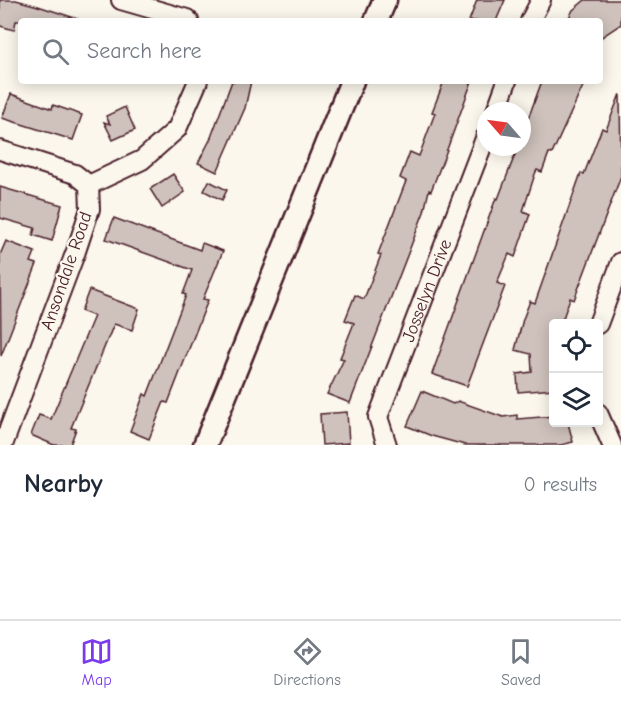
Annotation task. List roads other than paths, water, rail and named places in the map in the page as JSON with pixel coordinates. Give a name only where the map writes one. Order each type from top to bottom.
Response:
[{"type":"main road","points":[[377,18],[385,0]]},
{"type":"main road","points":[[205,445],[351,84]]},
{"type":"street","points":[[122,0],[184,18]]},
{"type":"street","points":[[532,18],[541,0]]},
{"type":"street","points":[[0,150],[75,174],[89,185],[142,160],[177,129],[197,84]]},
{"type":"street","points":[[499,102],[506,84]]},
{"type":"street","name":"Josselyn Drive","points":[[387,445],[378,417],[478,156]]},
{"type":"street","name":"Ansondale Road","points":[[3,445],[90,209],[89,185]]},
{"type":"street","points":[[600,319],[621,262]]},
{"type":"street","points":[[603,424],[612,445]]}]
